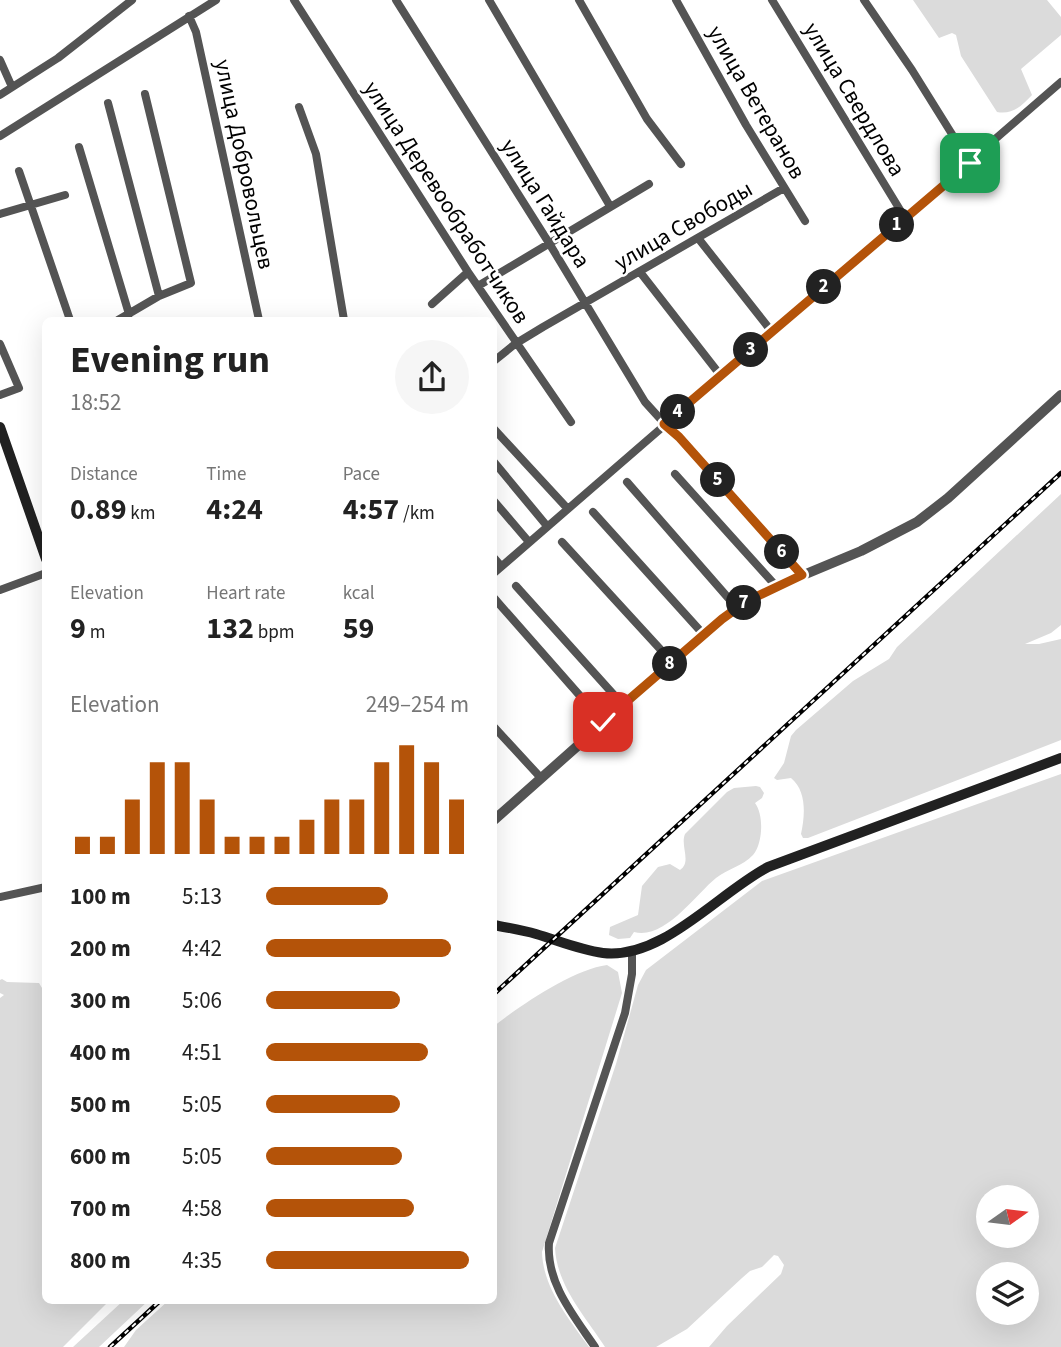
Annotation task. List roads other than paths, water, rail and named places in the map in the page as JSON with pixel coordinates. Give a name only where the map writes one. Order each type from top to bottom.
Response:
[{"type":"main road","points":[[0,427],[42,548]]},
{"type":"main road","points":[[497,926],[528,932],[584,950],[612,953],[645,948],[768,867],[1061,758]]},
{"type":"street","points":[[0,95],[74,46],[132,0]]},
{"type":"street","points":[[0,136],[216,0]]},
{"type":"street","name":"улица Деревообработчиков","points":[[294,0],[515,344],[571,422]]},
{"type":"street","name":"улица Гайдара","points":[[396,0],[549,243],[645,402],[802,575]]},
{"type":"street","points":[[489,0],[610,205]]},
{"type":"street","points":[[579,0],[647,119],[681,164]]},
{"type":"street","name":"улица Ветеранов","points":[[676,0],[737,111],[805,221]]},
{"type":"street","name":"улица Свердлова","points":[[772,0],[905,218]]},
{"type":"street","points":[[864,0],[970,163]]},
{"type":"street","name":"улица Добровольцев","points":[[189,16],[197,32],[258,317]]},
{"type":"street","points":[[0,60],[12,87]]},
{"type":"street","points":[[497,570],[1061,82]]},
{"type":"street","points":[[124,317],[159,296],[191,283],[145,94]]},
{"type":"street","points":[[108,103],[159,296]]},
{"type":"street","points":[[299,107],[316,154],[343,317]]},
{"type":"street","points":[[79,147],[130,314]]},
{"type":"street","points":[[19,171],[69,317]]},
{"type":"street","points":[[478,286],[649,184]]},
{"type":"street","name":"улица Свободы","points":[[497,359],[515,344],[784,188]]},
{"type":"street","points":[[0,214],[65,195]]},
{"type":"street","points":[[698,238],[772,332]]},
{"type":"street","points":[[432,304],[468,272]]},
{"type":"street","points":[[640,272],[721,376]]},
{"type":"street","points":[[0,345],[19,388],[0,395]]},
{"type":"street","points":[[497,817],[603,722],[737,608],[775,586],[876,545],[917,522],[948,498],[1061,395]]},
{"type":"street","points":[[497,432],[567,508]]},
{"type":"street","points":[[497,466],[547,526]]},
{"type":"street","points":[[675,474],[775,586]]},
{"type":"street","points":[[626,482],[737,608]]},
{"type":"street","points":[[497,505],[529,542]]},
{"type":"street","points":[[593,512],[704,635]]},
{"type":"street","points":[[562,541],[672,662]]},
{"type":"street","points":[[497,561],[501,566]]},
{"type":"street","points":[[0,590],[42,574]]},
{"type":"street","points":[[516,586],[623,705]]},
{"type":"street","points":[[497,601],[603,722]]},
{"type":"street","points":[[497,730],[541,778]]},
{"type":"street","points":[[0,897],[42,888]]},
{"type":"street","points":[[595,1347],[566,1303],[553,1277],[548,1255],[549,1243],[625,1013],[632,980],[632,951]]},
{"type":"railway","points":[[497,991],[1061,473]]},
{"type":"railway","points":[[110,1347],[157,1304]]}]
